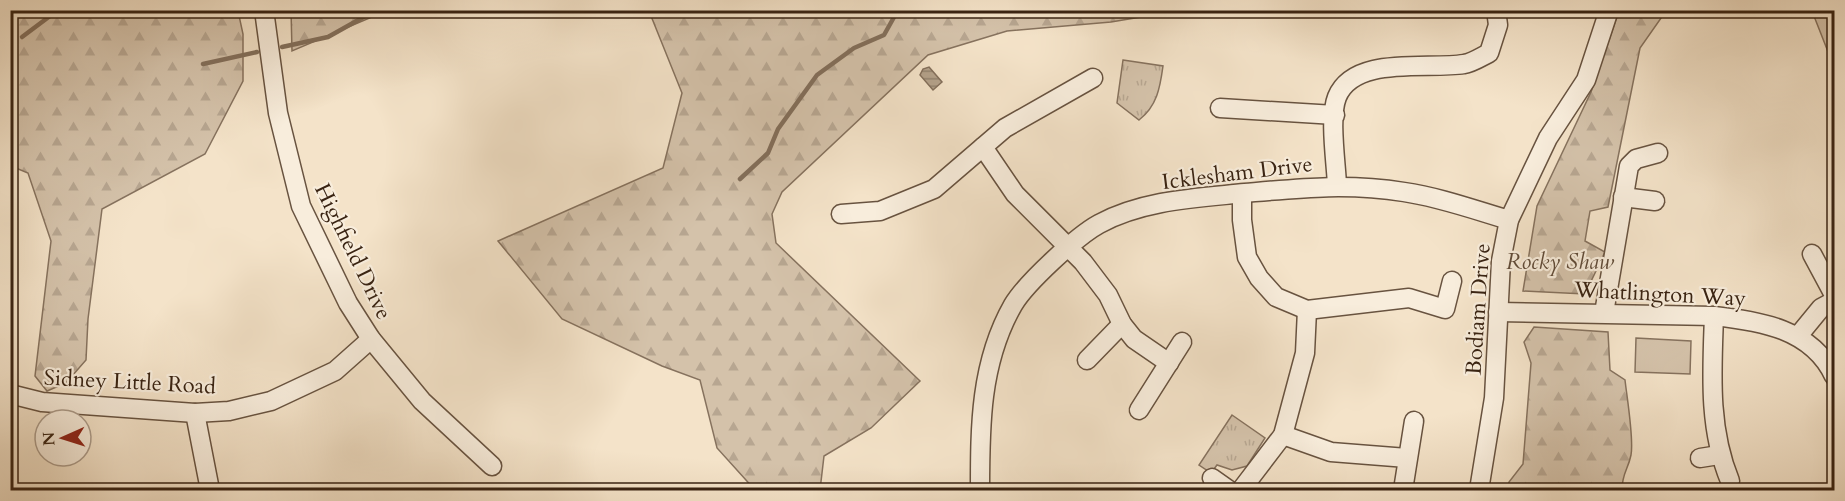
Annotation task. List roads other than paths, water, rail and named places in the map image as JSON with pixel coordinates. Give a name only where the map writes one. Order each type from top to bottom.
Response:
[{"type":"street","name":"Highfield Drive","points":[[264,10],[278,112],[301,206],[348,303],[371,339],[422,401],[492,466]]},
{"type":"street","points":[[1337,185],[1336,98],[1346,82],[1370,70],[1467,64],[1489,53],[1498,25],[1496,10]]},
{"type":"street","name":"Bodiam Drive","points":[[1479,490],[1494,398],[1501,261],[1509,220],[1548,138],[1586,80],[1609,10]]},
{"type":"street","points":[[840,214],[879,211],[934,189],[1005,128],[1093,78]]},
{"type":"street","points":[[1220,108],[1335,115]]},
{"type":"street","points":[[982,147],[1015,194],[1069,248],[1108,296],[1122,324],[1134,339],[1169,363]]},
{"type":"street","points":[[1604,313],[1629,166],[1636,159],[1658,153]]},
{"type":"street","name":"Icklesham Drive","points":[[980,490],[981,410],[991,358],[1014,303],[1041,270],[1098,225],[1132,212],[1184,199],[1337,185],[1405,192],[1509,220]]},
{"type":"street","points":[[1242,194],[1242,220],[1247,257],[1259,278],[1276,297],[1307,310],[1408,298],[1451,311],[1452,281]]},
{"type":"street","points":[[1623,196],[1655,201]]},
{"type":"street","points":[[1812,254],[1834,295]]},
{"type":"street","points":[[1798,336],[1821,308],[1834,301]]},
{"type":"street","points":[[1241,490],[1283,435],[1305,353],[1307,310]]},
{"type":"street","name":"Whatlington Way","points":[[1498,312],[1714,315],[1773,325],[1798,336],[1815,349],[1834,376]]},
{"type":"street","points":[[1714,315],[1711,387],[1719,454],[1730,481]]},
{"type":"street","points":[[1087,360],[1122,324]]},
{"type":"street","name":"Sidney Little Road","points":[[10,394],[42,402],[195,413],[229,411],[271,401],[335,370],[371,339]]},
{"type":"street","points":[[1139,410],[1182,342]]},
{"type":"street","points":[[195,413],[210,490]]},
{"type":"street","points":[[1402,490],[1414,421]]},
{"type":"street","points":[[1283,435],[1331,452],[1407,458]]},
{"type":"street","points":[[1700,458],[1719,454]]},
{"type":"street","points":[[1212,478],[1229,490]]},
{"type":"waterway","points":[[22,37],[58,10]]},
{"type":"waterway","points":[[282,47],[328,37],[369,14],[370,10]]},
{"type":"waterway","points":[[740,179],[768,153],[778,129],[817,75],[854,48],[884,35],[898,10]]},
{"type":"waterway","points":[[203,64],[257,52]]},
{"type":"park label","name":"Rocky Shaw","points":[[1560,261]]}]
